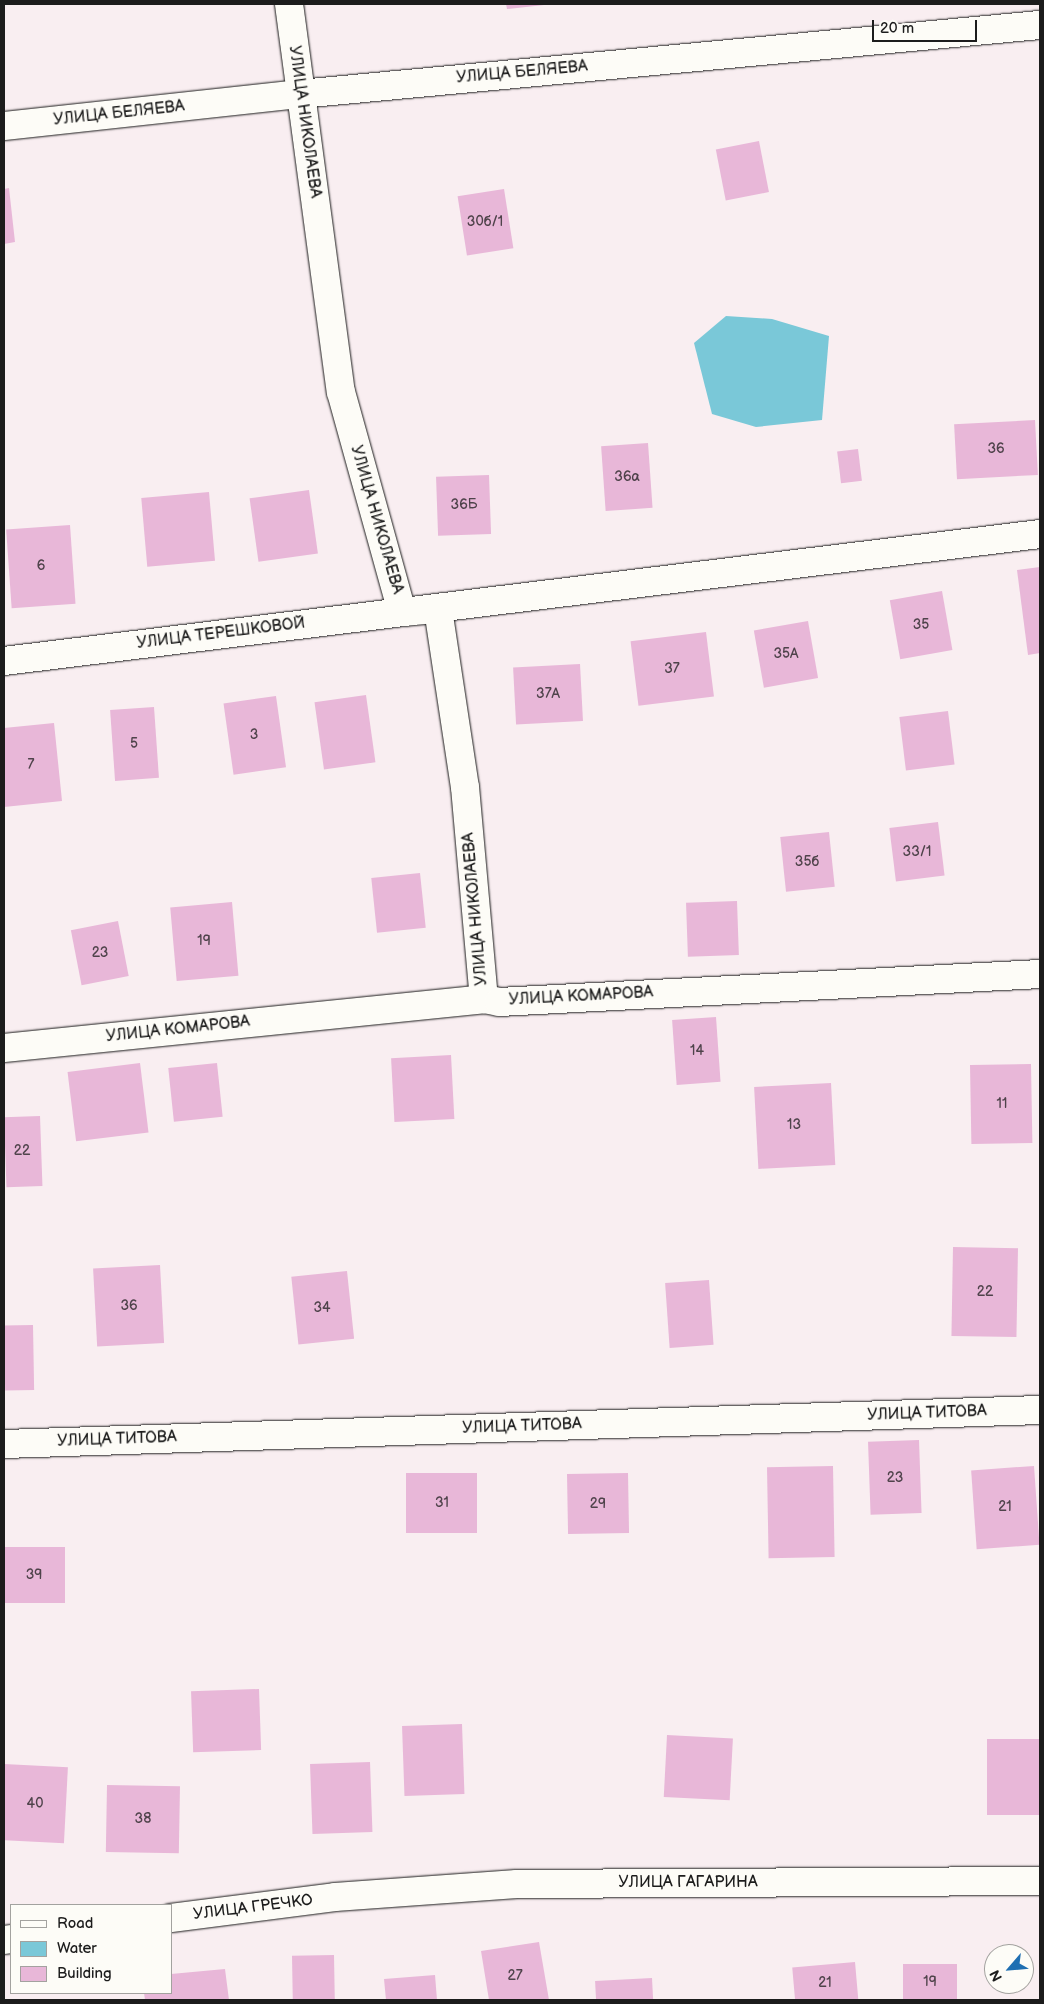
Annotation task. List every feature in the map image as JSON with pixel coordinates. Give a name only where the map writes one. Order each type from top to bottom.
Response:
[{"type":"street","name":"УЛИЦА НИКОЛАЕВА","points":[[289,4],[341,392],[402,612],[438,609],[465,787],[484,999]]},
{"type":"street","name":"УЛИЦА БЕЛЯЕВА","points":[[4,126],[300,94],[1040,25]]},
{"type":"street","points":[[438,609],[1040,534]]},
{"type":"street","name":"УЛИЦА ТЕРЕШКОВОЙ","points":[[4,661],[402,612]]},
{"type":"street","name":"УЛИЦА КОМАРОВА","points":[[4,1048],[484,999],[499,1002],[1040,974]]},
{"type":"street","name":"УЛИЦА ТИТОВА","points":[[4,1444],[1040,1410]]},
{"type":"street","name":"УЛИЦА ГАГАРИНА","points":[[335,1897],[517,1884],[1040,1882]]},
{"type":"street","name":"УЛИЦА ГРЕЧКО","points":[[172,1918],[335,1897]]},
{"type":"water","points":[[726,316],[772,319],[829,336],[822,420],[756,427],[712,414],[694,343]]},
{"type":"building","points":[[506,4],[544,4],[544,5],[507,9]]},
{"type":"building","points":[[759,141],[769,192],[726,200],[716,149]]},
{"type":"building","points":[[9,188],[15,242],[4,244],[4,189]]},
{"type":"building","points":[[504,189],[513,248],[467,256],[458,196]]},
{"type":"building","points":[[1035,420],[1038,475],[957,479],[954,424]]},
{"type":"building","points":[[648,443],[653,508],[606,511],[601,446]]},
{"type":"building","points":[[858,449],[862,481],[841,483],[837,452]]},
{"type":"building","points":[[489,475],[491,534],[438,536],[436,477]]},
{"type":"building","points":[[309,490],[318,553],[258,562],[250,498]]},
{"type":"building","points":[[209,492],[215,561],[147,567],[141,498]]},
{"type":"building","points":[[70,525],[76,604],[12,608],[6,529]]},
{"type":"building","points":[[1040,567],[1040,653],[1028,655],[1017,570]]},
{"type":"building","points":[[942,591],[952,650],[900,659],[890,600]]},
{"type":"building","points":[[808,621],[818,678],[764,688],[754,631]]},
{"type":"building","points":[[706,632],[714,697],[638,706],[631,641]]},
{"type":"building","points":[[580,664],[583,721],[516,724],[513,668]]},
{"type":"building","points":[[366,695],[375,762],[324,770],[315,702]]},
{"type":"building","points":[[276,696],[286,767],[234,775],[224,703]]},
{"type":"building","points":[[154,707],[159,778],[115,781],[110,710]]},
{"type":"building","points":[[948,711],[955,765],[906,771],[899,717]]},
{"type":"building","points":[[54,723],[62,801],[4,807],[4,728]]},
{"type":"building","points":[[938,822],[945,876],[896,882],[889,828]]},
{"type":"building","points":[[829,832],[835,887],[786,892],[780,837]]},
{"type":"building","points":[[420,873],[426,928],[377,933],[371,878]]},
{"type":"building","points":[[737,901],[739,955],[688,957],[686,903]]},
{"type":"building","points":[[232,902],[238,976],[177,981],[170,907]]},
{"type":"building","points":[[118,921],[129,976],[82,985],[71,930]]},
{"type":"building","points":[[716,1017],[721,1082],[677,1085],[672,1020]]},
{"type":"building","points":[[451,1055],[454,1119],[394,1122],[391,1058]]},
{"type":"building","points":[[140,1063],[149,1132],[76,1141],[68,1072]]},
{"type":"building","points":[[217,1063],[223,1117],[174,1122],[168,1068]]},
{"type":"building","points":[[1031,1064],[1032,1143],[971,1144],[970,1065]]},
{"type":"building","points":[[831,1083],[835,1165],[758,1169],[754,1087]]},
{"type":"building","points":[[40,1116],[42,1186],[6,1187],[4,1117]]},
{"type":"building","points":[[953,1247],[1018,1248],[1016,1337],[951,1336]]},
{"type":"building","points":[[160,1265],[164,1343],[97,1346],[93,1269]]},
{"type":"building","points":[[347,1271],[354,1339],[298,1344],[291,1277]]},
{"type":"building","points":[[709,1280],[714,1345],[670,1348],[665,1283]]},
{"type":"building","points":[[33,1325],[34,1390],[5,1390],[4,1326]]},
{"type":"building","points":[[919,1440],[922,1513],[871,1515],[868,1442]]},
{"type":"building","points":[[833,1466],[835,1557],[769,1558],[767,1467]]},
{"type":"building","points":[[1034,1466],[1040,1545],[977,1549],[971,1470]]},
{"type":"building","points":[[406,1473],[477,1473],[477,1533],[406,1533]]},
{"type":"building","points":[[628,1473],[629,1533],[568,1534],[567,1474]]},
{"type":"building","points":[[4,1547],[65,1547],[65,1603],[4,1603]]},
{"type":"building","points":[[259,1689],[261,1750],[193,1752],[191,1691]]},
{"type":"building","points":[[462,1724],[464,1794],[404,1796],[402,1726]]},
{"type":"building","points":[[667,1735],[733,1738],[730,1800],[664,1797]]},
{"type":"building","points":[[987,1739],[1040,1739],[1040,1815],[987,1815]]},
{"type":"building","points":[[370,1762],[372,1832],[312,1834],[310,1764]]},
{"type":"building","points":[[4,1764],[68,1767],[64,1843],[4,1840]]},
{"type":"building","points":[[107,1785],[180,1786],[179,1853],[106,1852]]},
{"type":"building","points":[[539,1942],[549,2000],[489,2000],[481,1951]]},
{"type":"building","points":[[334,1955],[335,2000],[293,2000],[292,1956]]},
{"type":"building","points":[[855,1962],[858,2000],[795,2000],[792,1967]]},
{"type":"building","points":[[903,1964],[957,1964],[957,2000],[903,2000]]},
{"type":"building","points":[[225,1969],[229,2000],[145,2000],[144,1994],[172,1994],[172,1974]]},
{"type":"building","points":[[435,1975],[437,2000],[386,2000],[384,1979]]},
{"type":"building","points":[[652,1978],[653,2000],[596,2000],[595,1981]]}]
